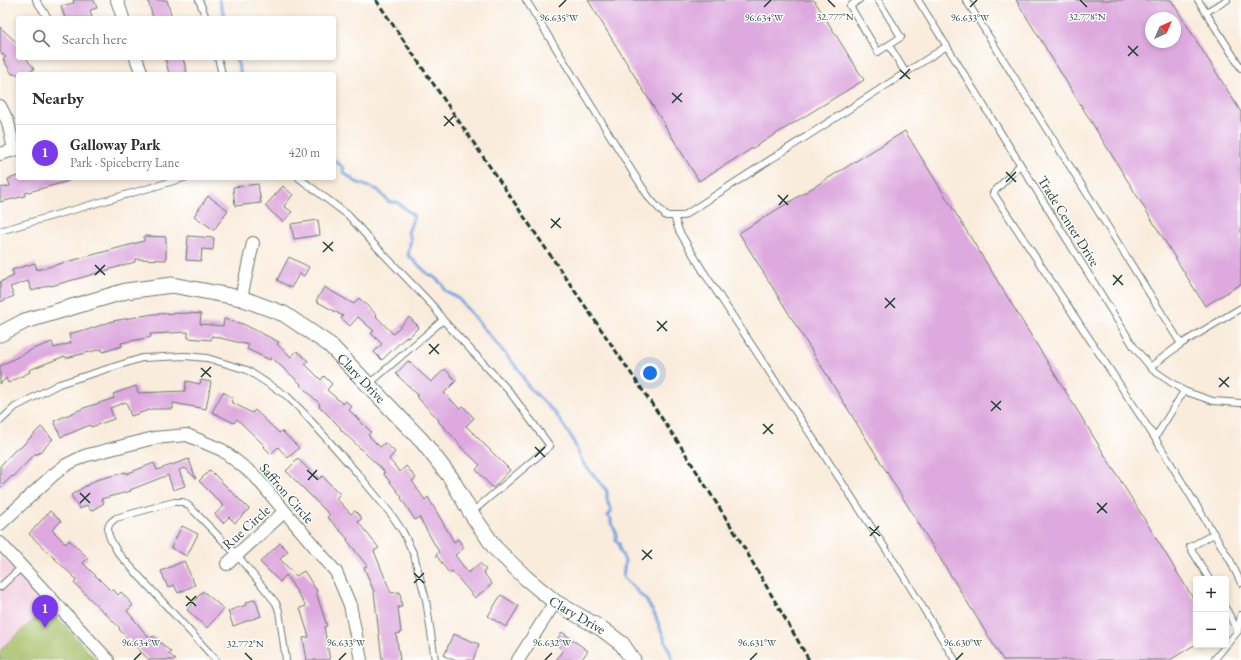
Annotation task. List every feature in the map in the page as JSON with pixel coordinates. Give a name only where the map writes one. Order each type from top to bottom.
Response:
[{"type":"street","points":[[118,0],[122,16]]},
{"type":"street","points":[[137,60],[141,72]]},
{"type":"street","points":[[0,106],[8,122],[16,150],[0,154]]},
{"type":"street","points":[[241,298],[253,243]]},
{"type":"street","name":"Clary Drive","points":[[0,334],[25,321],[126,291],[172,285],[241,298],[284,314],[330,345],[369,384],[427,448],[451,478],[471,513],[495,548],[526,578],[555,602],[602,629],[622,644],[633,660]]},
{"type":"street","name":"Saffron Circle","points":[[0,524],[53,475],[66,465],[84,456],[154,438],[187,435],[222,450],[254,475],[336,572],[350,606],[360,660]]},
{"type":"street","name":"Rue Circle","points":[[227,564],[284,512]]},
{"type":"street","points":[[0,543],[108,660]]},
{"type":"street","points":[[518,660],[555,602]]},
{"type":"lane","points":[[36,0],[47,16]]},
{"type":"lane","points":[[199,0],[205,16]]},
{"type":"lane","points":[[526,0],[650,199],[666,216],[683,216],[947,46]]},
{"type":"lane","points":[[859,0],[850,6],[878,52],[901,37],[878,0]]},
{"type":"lane","name":"Trade Center Drive","points":[[918,0],[1134,347],[1153,370],[1184,390],[1213,401],[1241,404]]},
{"type":"lane","points":[[966,0],[1181,344]]},
{"type":"lane","points":[[1198,0],[1241,68]]},
{"type":"lane","points":[[1206,12],[1227,0]]},
{"type":"lane","points":[[889,45],[905,72]]},
{"type":"lane","points":[[218,60],[222,72]]},
{"type":"lane","points":[[1020,165],[992,193],[1155,438],[1230,560],[1241,583]]},
{"type":"lane","points":[[0,231],[177,180]]},
{"type":"lane","points":[[302,180],[348,215],[434,307],[443,320],[509,391],[550,446],[471,513]]},
{"type":"lane","points":[[674,216],[679,231],[703,271],[901,572],[955,660]]},
{"type":"lane","points":[[1150,367],[1181,344],[1241,308]]},
{"type":"lane","points":[[369,384],[443,320]]},
{"type":"lane","points":[[0,421],[15,407],[59,384],[142,358],[185,356],[207,358],[247,370],[287,396],[303,412],[358,474],[391,514],[403,532],[414,555],[426,600],[435,660]]},
{"type":"lane","points":[[1155,438],[1184,390]]},
{"type":"lane","points":[[216,660],[118,553],[108,532],[109,524],[116,518],[174,502],[183,502],[189,506],[237,555],[276,603],[279,611],[286,660]]},
{"type":"lane","points":[[1207,576],[1190,547],[1214,534]]},
{"type":"lane","points":[[0,587],[22,567]]},
{"type":"lane","points":[[1228,612],[1238,631]]},
{"type":"lane","points":[[1214,660],[1238,631],[1241,615]]},
{"type":"shaded area","points":[[0,555],[48,607],[0,650]]},
{"type":"green space","points":[[48,607],[96,660],[0,660],[0,650]]},
{"type":"building","points":[[73,0],[94,0],[97,8],[90,10],[92,16],[64,16],[61,6],[74,3]]},
{"type":"building","points":[[148,0],[167,0],[171,16],[152,16]]},
{"type":"building","points":[[588,0],[814,0],[864,80],[699,181]]},
{"type":"building","points":[[1016,0],[1171,0],[1178,12],[1145,12],[1145,48],[1181,48],[1181,16],[1241,112],[1241,284],[1205,306]]},
{"type":"building","points":[[0,27],[16,42],[16,60],[27,60],[34,69],[30,72],[16,72],[16,74],[12,74],[3,59],[6,57],[0,52]]},
{"type":"building","points":[[166,60],[184,60],[186,72],[168,72]]},
{"type":"building","points":[[905,131],[1193,598],[1193,646],[1170,660],[1003,660],[739,233]]},
{"type":"building","points":[[16,177],[16,180],[69,181],[25,193],[25,196],[0,202],[0,188],[10,186],[8,179]]},
{"type":"building","points":[[258,184],[261,203],[235,206],[233,187]]},
{"type":"building","points":[[283,186],[293,195],[284,206],[292,212],[283,222],[265,206]]},
{"type":"building","points":[[208,196],[228,210],[214,230],[194,216]]},
{"type":"building","points":[[318,220],[320,235],[294,239],[291,224]]},
{"type":"building","points":[[144,236],[166,237],[166,260],[135,259],[135,262],[32,291],[28,281],[10,287],[14,296],[0,302],[0,282],[14,276],[12,270],[35,263],[37,270],[144,241]]},
{"type":"building","points":[[188,236],[214,238],[213,250],[202,249],[201,261],[186,260]]},
{"type":"building","points":[[289,257],[309,267],[304,276],[299,274],[291,288],[277,280]]},
{"type":"building","points":[[324,287],[354,304],[359,298],[377,315],[376,316],[393,334],[409,317],[419,327],[408,338],[407,336],[382,360],[374,352],[382,344],[371,333],[374,331],[358,317],[350,326],[341,318],[343,316],[316,301]]},
{"type":"building","points":[[153,314],[201,314],[200,324],[223,326],[224,319],[243,324],[279,342],[277,344],[291,357],[297,351],[308,361],[305,364],[321,380],[324,376],[332,384],[327,390],[343,404],[346,401],[352,407],[349,410],[371,432],[368,435],[380,447],[385,443],[395,452],[389,459],[400,472],[406,466],[416,478],[412,481],[425,500],[428,497],[454,542],[458,539],[464,548],[455,555],[468,573],[480,563],[486,570],[483,572],[492,584],[475,598],[452,571],[449,573],[436,555],[439,552],[419,517],[415,520],[401,498],[402,497],[383,473],[385,472],[340,429],[341,428],[319,406],[320,404],[300,385],[301,384],[271,357],[270,360],[247,349],[249,345],[212,336],[211,340],[188,338],[188,332],[150,334],[151,337],[121,343],[122,346],[103,352],[102,349],[66,358],[65,356],[29,370],[30,372],[8,383],[6,378],[0,384],[0,366],[33,349],[52,342],[54,348],[71,343],[69,334],[84,331],[113,321]]},
{"type":"building","points":[[408,361],[431,382],[445,369],[456,381],[444,393],[460,409],[463,406],[474,418],[466,426],[510,470],[493,488],[476,470],[480,465],[458,444],[459,443],[438,421],[439,420],[416,396],[418,395],[396,374]]},
{"type":"building","points":[[201,380],[211,382],[206,409],[173,403],[173,409],[152,409],[131,416],[126,402],[110,408],[114,419],[91,427],[90,425],[61,437],[54,421],[84,408],[114,398],[113,394],[136,386],[138,393],[185,391],[186,381],[200,384]]},
{"type":"building","points":[[223,392],[233,398],[231,402],[252,413],[255,410],[279,433],[282,431],[299,448],[288,458],[278,447],[271,454],[264,447],[265,446],[237,419],[234,423],[212,412]]},
{"type":"building","points":[[41,427],[53,439],[37,455],[36,453],[0,488],[0,466],[18,447],[19,449]]},
{"type":"building","points":[[189,459],[196,479],[185,468],[179,470],[185,486],[173,490],[168,475],[130,490],[131,491],[101,499],[104,503],[91,511],[87,505],[80,509],[71,495],[96,480],[126,472],[126,474],[154,463],[157,470]]},
{"type":"building","points":[[298,459],[319,479],[322,476],[340,494],[336,498],[351,514],[355,511],[362,518],[358,522],[379,548],[374,551],[391,593],[400,592],[402,607],[398,607],[401,633],[396,634],[400,660],[382,660],[374,592],[364,567],[367,566],[347,540],[348,539],[327,517],[330,515],[286,471]]},
{"type":"building","points":[[210,470],[249,509],[235,523],[229,517],[223,523],[215,514],[224,506],[199,481]]},
{"type":"building","points":[[50,511],[61,521],[52,530],[66,544],[69,540],[88,558],[83,563],[111,591],[113,589],[118,595],[121,592],[133,605],[127,611],[150,639],[153,636],[171,652],[169,654],[176,660],[149,660],[134,645],[133,646],[119,629],[120,628],[74,583],[77,580],[29,534]]},
{"type":"building","points":[[182,526],[198,534],[187,556],[171,548]]},
{"type":"building","points":[[280,543],[288,551],[280,559],[296,576],[304,571],[317,591],[316,592],[327,626],[324,627],[330,660],[307,660],[303,638],[309,637],[300,608],[306,606],[286,575],[280,582],[260,562]]},
{"type":"building","points":[[184,561],[195,585],[178,593],[174,585],[168,588],[161,571]]},
{"type":"building","points":[[203,591],[224,609],[207,628],[187,610]]},
{"type":"building","points":[[501,595],[519,606],[506,627],[488,616]]},
{"type":"building","points":[[255,599],[261,616],[233,626],[228,611],[246,605],[245,603]]},
{"type":"building","points":[[562,632],[588,651],[581,660],[556,660],[563,650],[555,643]]},
{"type":"building","points":[[453,634],[479,644],[473,660],[454,660],[444,656]]},
{"type":"waterway","points":[[219,0],[224,16]]},
{"type":"waterway","points":[[237,60],[240,72]]},
{"type":"waterway","points":[[336,162],[344,168],[343,172],[356,182],[378,190],[389,202],[397,202],[414,216],[408,233],[411,238],[408,255],[428,274],[443,285],[444,290],[458,298],[519,370],[527,385],[555,413],[572,438],[583,463],[607,491],[607,499],[611,512],[608,516],[611,519],[611,523],[616,532],[616,541],[619,543],[620,550],[625,561],[623,577],[646,600],[655,615],[673,660]]},
{"type":"railway","points":[[376,0],[680,445],[739,539],[809,660]]},
{"type":"place","name":"Galloway Park","points":[[45,628]]}]
